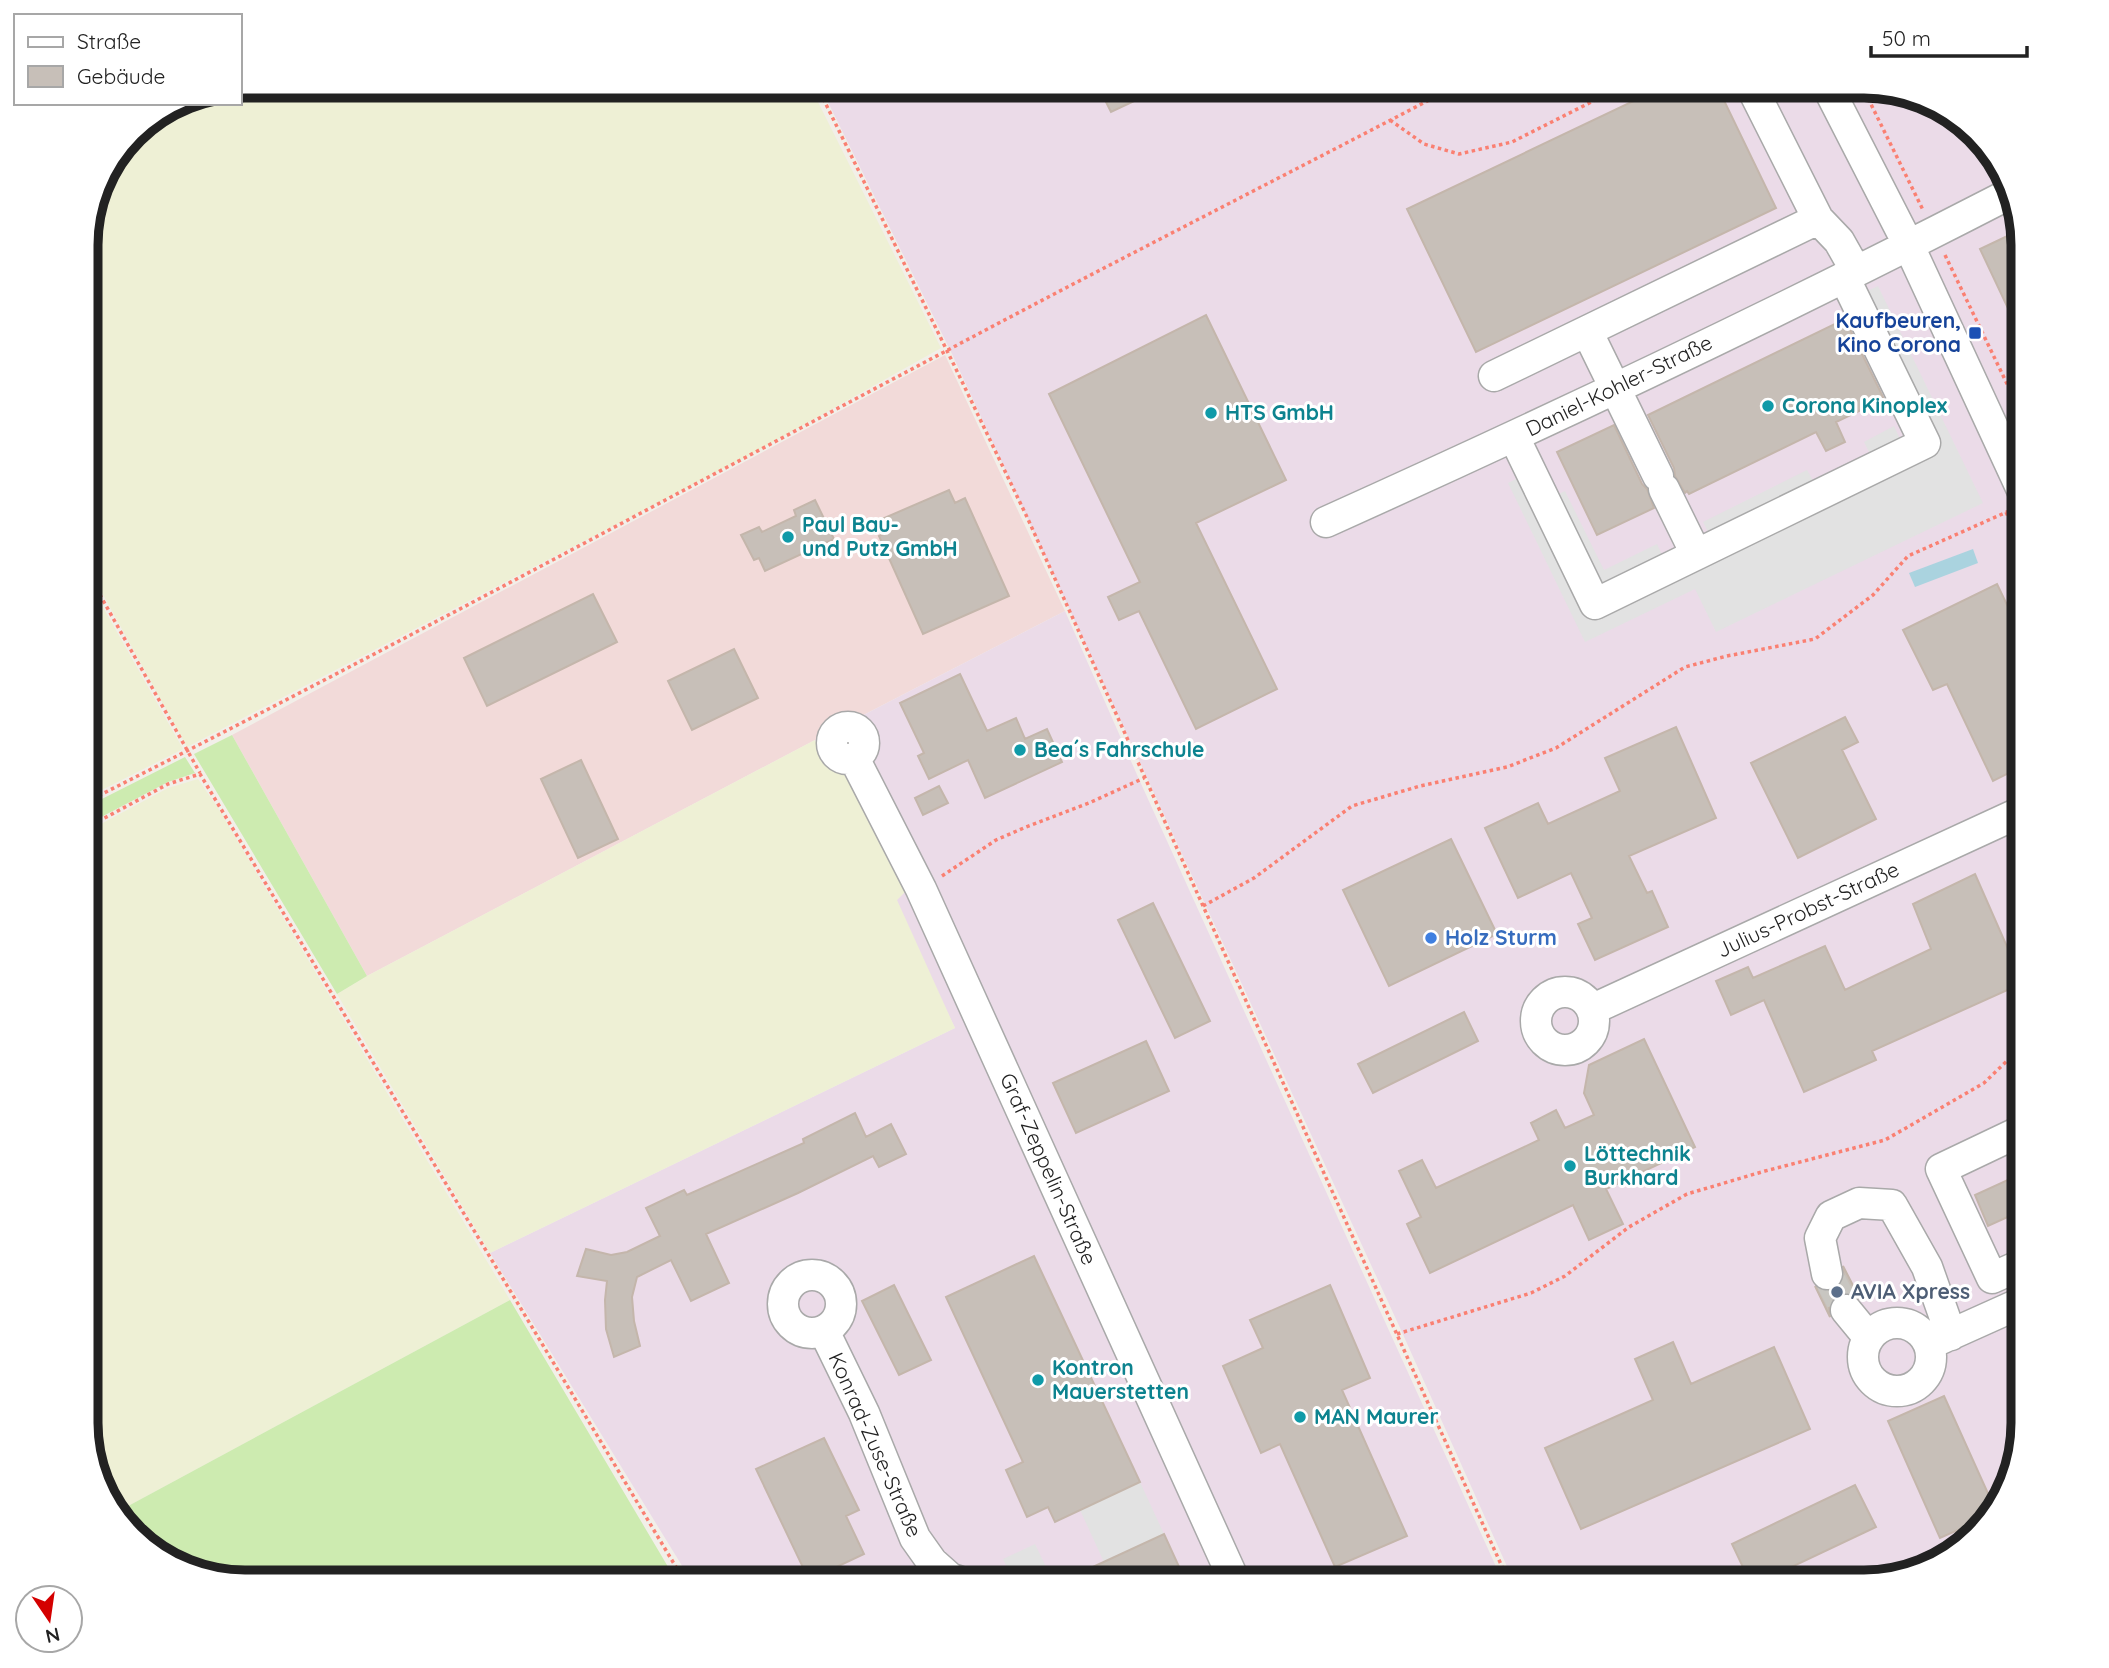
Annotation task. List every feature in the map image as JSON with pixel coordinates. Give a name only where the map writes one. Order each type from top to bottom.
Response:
[{"type":"street","points":[[1514,437],[1595,604],[1925,443],[1850,274],[1839,241],[1818,219],[1757,98]]},
{"type":"street","points":[[1833,98],[1909,246],[2011,482]]},
{"type":"street","name":"Daniel-Kohler-Straße","points":[[1326,522],[1514,437],[1909,246],[2003,197]]},
{"type":"street","points":[[1494,376],[1818,219]]},
{"type":"street","points":[[1587,331],[1696,554]]},
{"type":"street","name":"Graf-Zeppelin-Straße","points":[[854,758],[921,889],[1231,1570]]},
{"type":"street","name":"Julius-Probst-Straße","points":[[1592,1009],[2011,817]]},
{"type":"street","points":[[2011,1136],[1941,1169],[1992,1278],[2011,1269]]},
{"type":"street","points":[[1827,1273],[1819,1238],[1831,1216],[1858,1203],[1892,1206],[1927,1266],[1939,1340],[1924,1378],[1916,1386],[1893,1391],[1882,1388],[1873,1381],[1863,1360],[1864,1348],[1877,1330],[1896,1323],[1915,1329],[1923,1336],[1939,1340],[2011,1307]]},
{"type":"street","points":[[1846,1310],[1869,1338]]},
{"type":"street","name":"Konrad-Zuse-Straße","points":[[824,1331],[864,1413],[915,1538],[941,1570]]},
{"type":"path","points":[[823,98],[1027,517],[1504,1570]]},
{"type":"path","points":[[98,796],[187,752],[1433,98]]},
{"type":"path","points":[[1390,120],[1424,144],[1459,153],[1511,142],[1599,98]]},
{"type":"path","points":[[1202,907],[1254,878],[1352,806],[1420,786],[1507,766],[1556,748],[1685,667],[1815,639],[1873,595],[1908,556],[2011,504]]},
{"type":"path","points":[[98,592],[200,774],[678,1570]]},
{"type":"path","points":[[98,822],[168,784],[200,774]]},
{"type":"path","points":[[921,889],[954,870],[996,840],[1144,778]]},
{"type":"path","points":[[1397,1334],[1531,1293],[1565,1276],[1629,1227],[1687,1194],[1885,1140],[1984,1083],[2011,1057]]},
{"type":"shaded area","points":[[826,98],[1873,98],[1920,109],[1953,128],[1974,148],[1986,163],[2000,189],[2010,226],[2011,245],[2011,1423],[2006,1461],[1996,1488],[1981,1512],[1961,1533],[1929,1555],[1893,1567],[1873,1570],[1509,1570],[952,354]]},
{"type":"shaded area","points":[[1878,286],[1983,503],[1716,632],[1695,589],[1585,642],[1508,483],[1522,476],[1592,619],[1939,448],[1865,292]]},
{"type":"shaded area","points":[[945,355],[1065,611],[367,976],[232,735]]},
{"type":"shaded area","points":[[1894,426],[1901,441],[1871,456],[1864,442]]},
{"type":"shaded area","points":[[1807,470],[1815,484],[1710,536],[1703,522]]},
{"type":"shaded area","points":[[1565,491],[1604,570],[1657,544],[1664,559],[1599,591],[1552,497]]},
{"type":"shaded area","points":[[1065,611],[1498,1570],[685,1570],[490,1253],[955,1028],[815,740]]},
{"type":"shaded area","points":[[1140,1482],[1164,1534],[1104,1562],[1080,1510]]},
{"type":"shaded area","points":[[1035,1544],[1048,1570],[1008,1570],[1003,1559]]},
{"type":"green space","points":[[242,98],[816,98],[941,348],[750,455],[187,747],[98,586],[98,236],[103,207],[113,180],[141,141],[180,113],[201,105],[242,105]]},
{"type":"green space","points":[[98,598],[183,749],[98,792]]},
{"type":"green space","points":[[232,735],[367,976],[337,994],[194,754]]},
{"type":"green space","points":[[815,740],[827,765],[854,766],[912,885],[897,900],[955,1028],[490,1253],[337,994]]},
{"type":"green space","points":[[185,757],[195,773],[168,782],[98,819],[98,801]]},
{"type":"green space","points":[[198,779],[218,808],[510,1300],[125,1508],[109,1479],[98,1432],[98,826],[168,788]]},
{"type":"green space","points":[[510,1300],[670,1570],[226,1569],[189,1559],[172,1550],[141,1527],[125,1508]]},
{"type":"water","points":[[1973,549],[1978,563],[1915,587],[1909,573]]},
{"type":"building","points":[[1104,98],[1141,98],[1111,112]]},
{"type":"building","points":[[1640,98],[1723,98],[1776,208],[1476,352],[1407,209]]},
{"type":"building","points":[[2010,235],[2011,315],[1980,249]]},
{"type":"building","points":[[1206,315],[1286,480],[1196,523],[1277,689],[1196,729],[1139,611],[1119,620],[1108,597],[1140,582],[1049,394]]},
{"type":"building","name":"Corona Kinoplex","points":[[1845,319],[1884,399],[1836,422],[1845,442],[1826,451],[1816,432],[1689,494],[1687,491],[1685,493],[1648,415]]},
{"type":"building","points":[[1614,425],[1654,508],[1597,535],[1557,452]]},
{"type":"building","points":[[949,490],[955,503],[965,498],[1009,596],[923,634],[879,536],[888,532],[882,519]]},
{"type":"building","name":"Paul Bau- und Putz GmbH","points":[[815,500],[834,539],[765,571],[759,558],[754,560],[741,535],[759,527],[762,532],[796,516],[794,510]]},
{"type":"building","points":[[1997,584],[2011,613],[2011,772],[1993,781],[1947,684],[1933,690],[1903,630]]},
{"type":"building","points":[[593,594],[617,642],[487,706],[464,658]]},
{"type":"building","points":[[734,649],[758,698],[692,730],[668,681]]},
{"type":"building","points":[[960,674],[987,731],[1016,718],[1025,739],[1047,729],[1062,762],[985,798],[968,760],[929,779],[918,756],[924,753],[900,703]]},
{"type":"building","points":[[1845,717],[1858,742],[1842,750],[1876,819],[1798,858],[1751,763]]},
{"type":"building","points":[[1676,727],[1716,818],[1629,856],[1647,893],[1652,891],[1668,927],[1595,960],[1578,924],[1592,918],[1571,873],[1518,898],[1485,828],[1538,803],[1548,824],[1620,791],[1605,758]]},
{"type":"building","points":[[581,760],[618,839],[578,858],[541,779]]},
{"type":"building","points":[[939,786],[948,803],[923,815],[915,798]]},
{"type":"building","points":[[1451,839],[1497,934],[1389,986],[1343,890]]},
{"type":"building","points":[[1975,874],[2011,956],[2011,988],[1872,1051],[1876,1060],[1804,1092],[1764,1000],[1731,1015],[1716,981],[1748,967],[1753,978],[1825,946],[1845,990],[1931,949],[1913,904]]},
{"type":"building","points":[[1153,903],[1210,1021],[1175,1038],[1118,920]]},
{"type":"building","points":[[1464,1012],[1478,1041],[1373,1093],[1358,1064]]},
{"type":"building","name":"Löttechnik Burkhard","points":[[1644,1039],[1695,1147],[1606,1189],[1623,1224],[1589,1240],[1573,1205],[1430,1273],[1407,1224],[1421,1217],[1399,1171],[1422,1160],[1436,1188],[1539,1140],[1531,1123],[1556,1110],[1565,1128],[1594,1115],[1584,1093],[1589,1065]]},
{"type":"building","points":[[1146,1041],[1169,1091],[1076,1133],[1053,1083]]},
{"type":"building","points":[[855,1113],[866,1137],[891,1124],[906,1154],[879,1167],[873,1156],[706,1234],[729,1283],[691,1301],[671,1260],[637,1277],[632,1297],[640,1346],[614,1357],[606,1329],[607,1281],[577,1276],[586,1249],[611,1255],[627,1252],[660,1236],[646,1208],[684,1190],[687,1195],[804,1143],[803,1139]]},
{"type":"building","points":[[2011,1178],[2011,1215],[1988,1226],[1975,1195]]},
{"type":"building","name":"Kontron Mauerstetten","points":[[1034,1256],[1140,1482],[1055,1522],[1048,1507],[1027,1517],[1006,1470],[1023,1462],[946,1297]]},
{"type":"building","points":[[1843,1266],[1860,1299],[1851,1293],[1835,1296],[1829,1305],[1830,1317],[1815,1286],[1822,1291],[1838,1288],[1844,1279]]},
{"type":"building","points":[[894,1285],[931,1360],[899,1375],[862,1301]]},
{"type":"building","name":"MAN Maurer","points":[[1330,1285],[1370,1378],[1342,1390],[1407,1536],[1335,1567],[1280,1444],[1261,1453],[1223,1366],[1263,1348],[1250,1320]]},
{"type":"building","points":[[1673,1342],[1691,1384],[1774,1347],[1810,1429],[1581,1529],[1545,1448],[1653,1400],[1635,1359]]},
{"type":"building","points":[[1944,1396],[1990,1498],[1969,1525],[1940,1538],[1888,1421]]},
{"type":"building","points":[[824,1438],[859,1510],[846,1516],[864,1554],[830,1570],[804,1570],[756,1469]]},
{"type":"building","points":[[1855,1485],[1876,1527],[1785,1570],[1744,1570],[1732,1544]]},
{"type":"building","points":[[1164,1534],[1180,1570],[1086,1570]]},
{"type":"tunnel","points":[[1827,1274],[1846,1310]]},
{"type":"place","name":"Kaufbeuren, Kino Corona","points":[[1975,333]]},
{"type":"place","name":"Corona Kinoplex","points":[[1768,406]]},
{"type":"place","name":"HTS GmbH","points":[[1211,413]]},
{"type":"place","name":"Paul Bau- und Putz GmbH","points":[[788,537]]},
{"type":"place","name":"Bea´s Fahrschule","points":[[1020,750]]},
{"type":"place","name":"Holz Sturm","points":[[1431,938]]},
{"type":"place","name":"Löttechnik Burkhard","points":[[1570,1166]]},
{"type":"place","name":"AVIA Xpress","points":[[1837,1292]]},
{"type":"place","name":"Kontron Mauerstetten","points":[[1038,1380]]},
{"type":"place","name":"MAN Maurer","points":[[1300,1417]]}]
